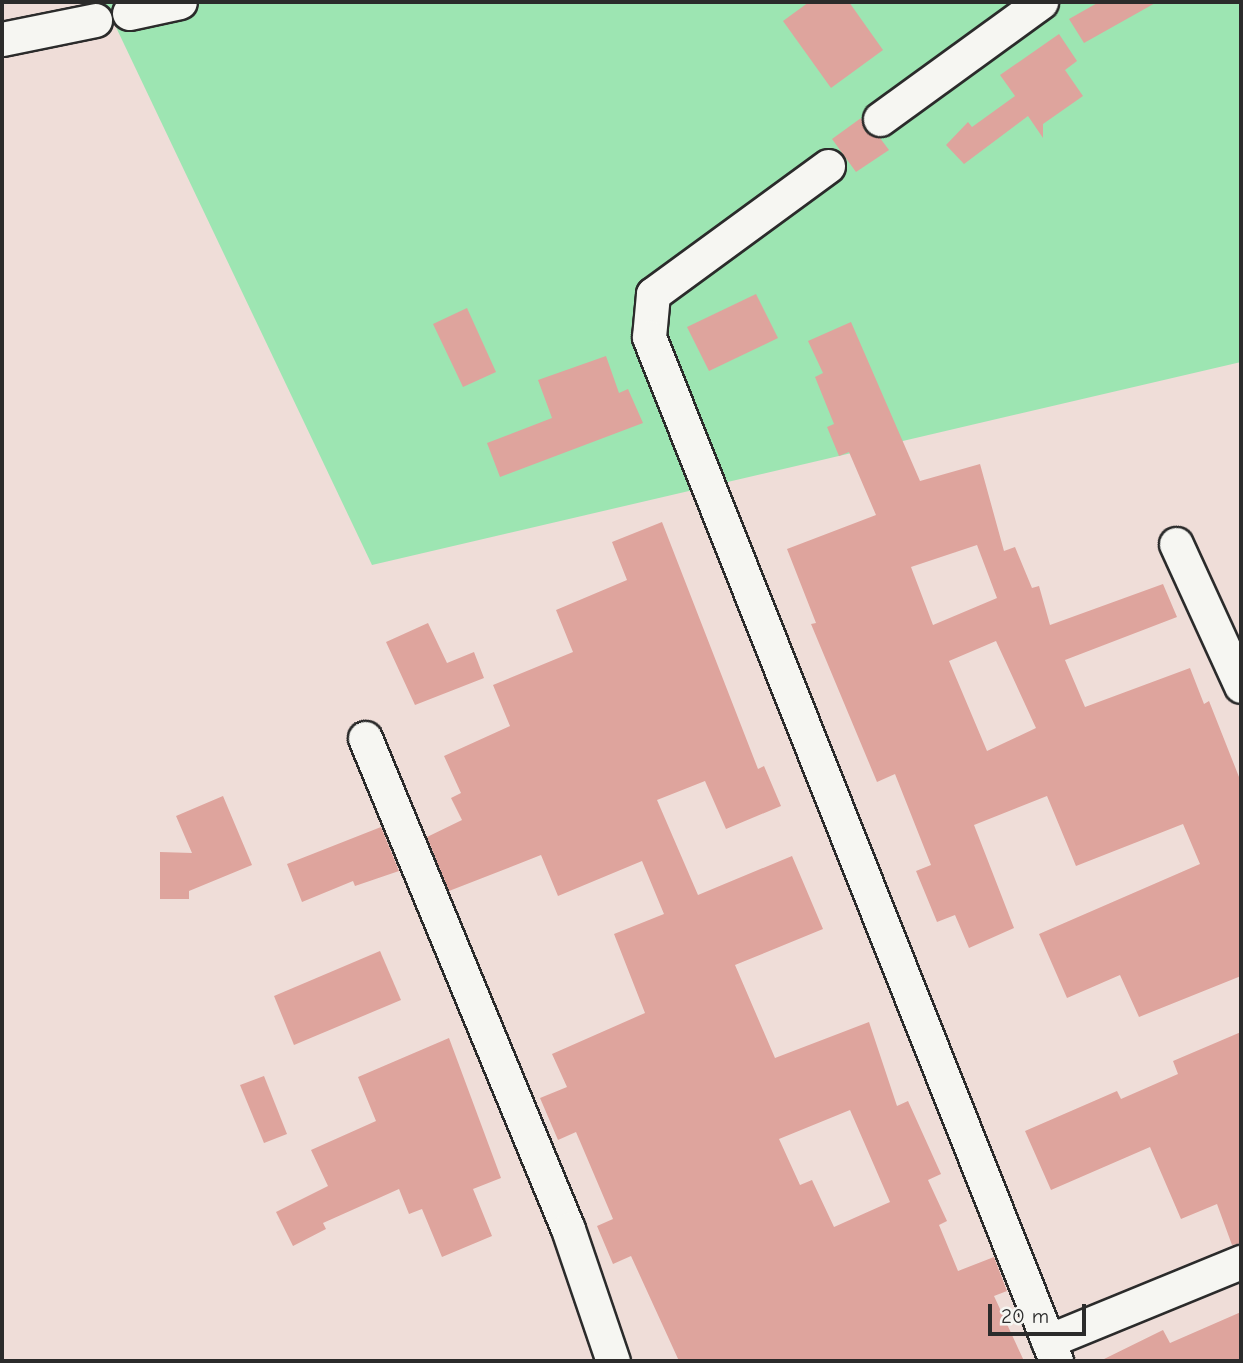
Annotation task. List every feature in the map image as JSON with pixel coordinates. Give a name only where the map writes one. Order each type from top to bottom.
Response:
[{"type":"street","points":[[130,13],[180,2]]},
{"type":"street","points":[[880,119],[1041,2]]},
{"type":"street","points":[[2,39],[95,20]]},
{"type":"street","points":[[828,166],[653,294],[649,337],[1052,1351],[1241,1262]]},
{"type":"street","points":[[1176,544],[1241,687]]},
{"type":"street","points":[[365,738],[568,1229],[613,1361]]},
{"type":"green space","points":[[104,2],[1241,2],[1241,362],[372,565]]},
{"type":"building","points":[[809,2],[849,2],[883,50],[831,88],[783,21]]},
{"type":"building","points":[[1099,2],[1157,2],[1084,43],[1069,19]]},
{"type":"building","points":[[1059,34],[1077,61],[1065,70],[1083,96],[1043,124],[1043,138],[1028,116],[964,164],[946,145],[968,122],[972,127],[1015,96],[1000,75]]},
{"type":"building","points":[[861,118],[865,131],[880,138],[889,150],[856,172],[832,139]]},
{"type":"building","points":[[756,294],[778,338],[709,371],[687,327]]},
{"type":"building","points":[[467,308],[496,372],[463,387],[433,324]]},
{"type":"building","points":[[851,322],[920,481],[980,464],[1004,551],[1015,547],[1032,588],[1039,586],[1050,625],[1163,584],[1177,617],[1065,660],[1085,707],[1190,668],[1204,704],[1209,701],[1241,782],[1241,976],[1139,1017],[1120,975],[1067,998],[1039,934],[1200,864],[1183,824],[1076,866],[1047,796],[974,825],[1014,928],[969,948],[955,915],[937,922],[916,871],[931,865],[895,774],[877,782],[811,624],[816,623],[787,549],[876,515],[849,452],[839,456],[827,427],[834,424],[815,377],[823,373],[808,341]],"holes":[[[977,545],[997,598],[933,625],[911,567]],[[996,641],[1036,728],[987,751],[949,661]]]},
{"type":"building","points":[[606,356],[619,393],[628,389],[643,423],[500,477],[487,443],[552,418],[538,380]]},
{"type":"building","points":[[662,522],[758,769],[764,766],[781,806],[726,829],[705,781],[657,800],[698,895],[792,856],[823,929],[735,965],[775,1058],[869,1022],[897,1106],[908,1101],[941,1174],[928,1180],[947,1221],[939,1225],[958,1271],[994,1257],[1007,1291],[994,1296],[1024,1361],[679,1361],[631,1256],[613,1264],[597,1226],[613,1219],[576,1132],[558,1140],[540,1098],[567,1087],[552,1054],[645,1013],[614,934],[664,914],[642,861],[558,896],[541,855],[449,891],[427,837],[462,820],[451,798],[461,793],[444,756],[510,726],[493,685],[573,652],[556,610],[627,580],[612,542]],"holes":[[[850,1110],[890,1202],[834,1227],[812,1180],[800,1185],[779,1139]]]},
{"type":"building","points":[[428,623],[447,663],[474,652],[484,678],[415,705],[386,642]]},
{"type":"building","points":[[223,796],[252,865],[189,891],[189,899],[160,899],[160,852],[192,853],[176,816]]},
{"type":"building","points":[[381,827],[399,871],[355,886],[353,881],[302,902],[287,864]]},
{"type":"building","points":[[380,951],[401,1000],[294,1045],[274,996]]},
{"type":"building","points":[[1241,1032],[1241,1243],[1232,1245],[1217,1204],[1181,1219],[1150,1147],[1051,1190],[1025,1131],[1117,1091],[1121,1099],[1178,1074],[1173,1061]]},
{"type":"building","points":[[449,1038],[501,1178],[473,1189],[492,1236],[442,1257],[422,1209],[409,1214],[399,1189],[323,1223],[326,1229],[293,1246],[276,1212],[328,1186],[311,1150],[376,1121],[358,1077]]},
{"type":"building","points":[[264,1076],[287,1134],[264,1143],[240,1085]]},
{"type":"building","points":[[1241,1312],[1241,1361],[1100,1361],[1163,1330],[1170,1343]]}]
